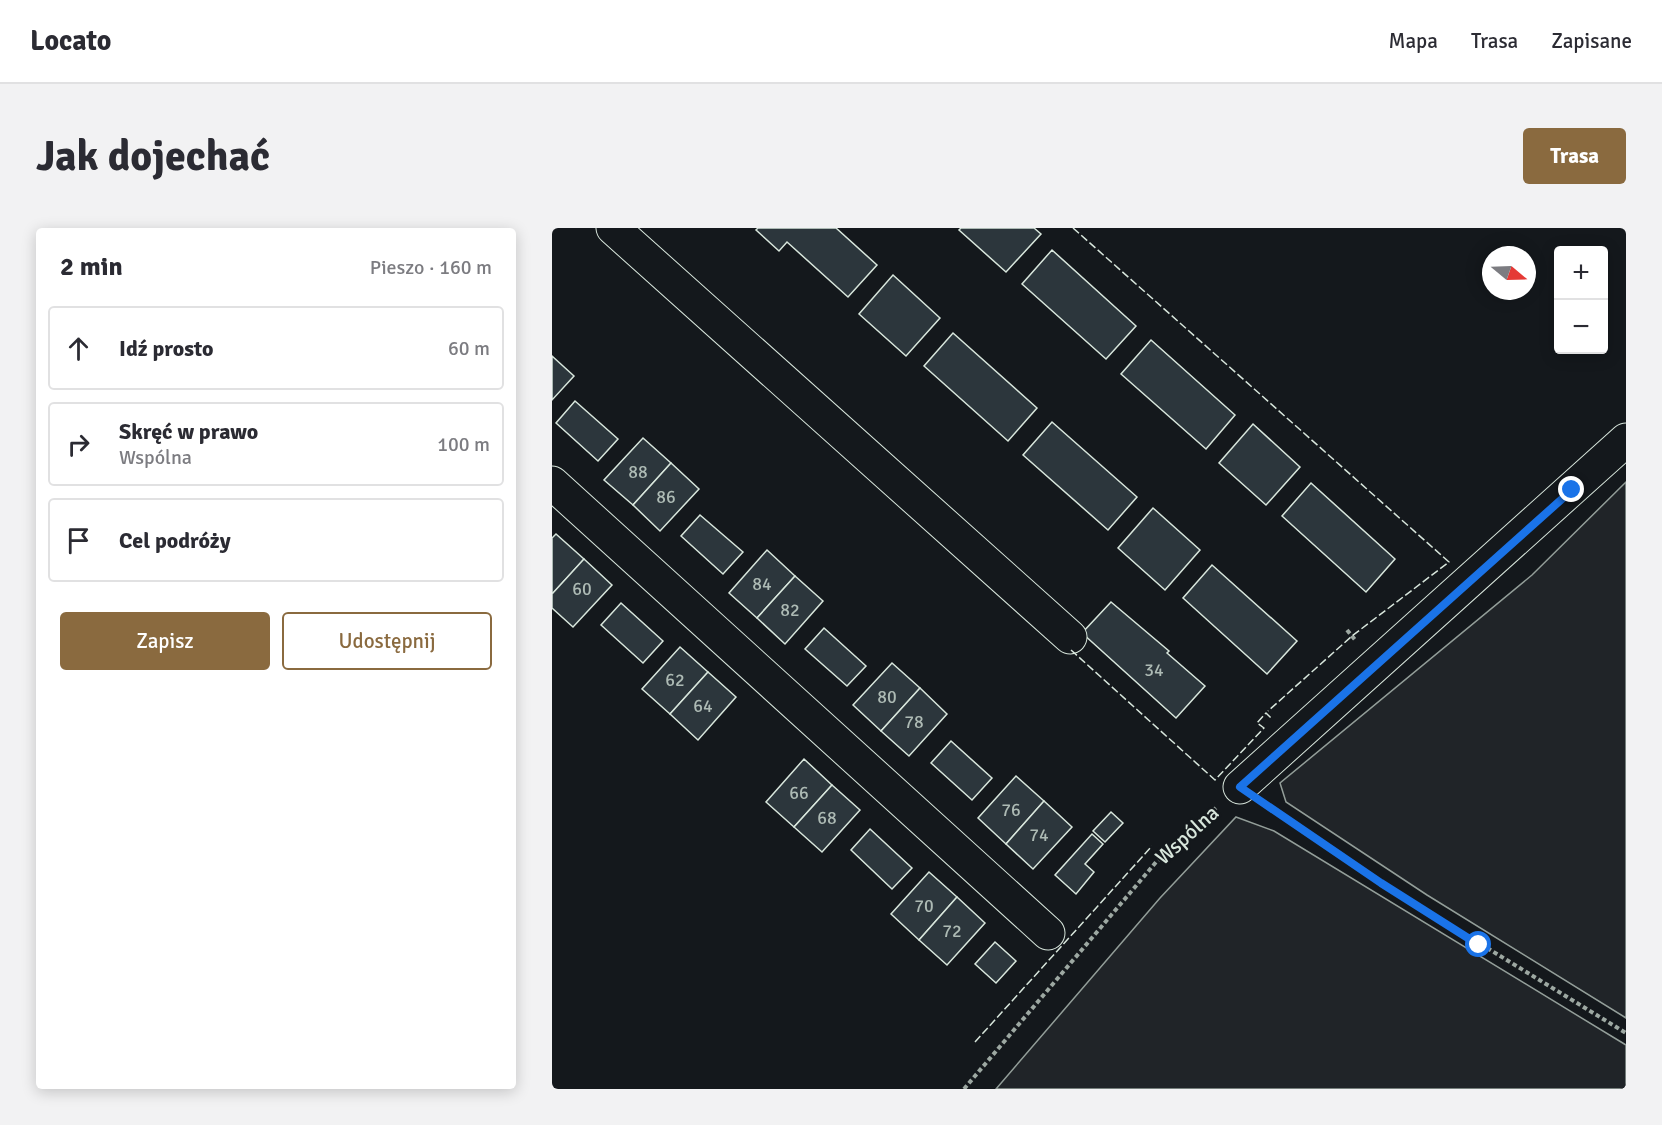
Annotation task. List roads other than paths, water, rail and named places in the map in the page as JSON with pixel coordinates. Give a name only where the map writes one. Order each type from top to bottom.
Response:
[{"type":"lane","points":[[613,228],[1070,637]]},
{"type":"lane","points":[[1240,787],[1626,440]]},
{"type":"lane","points":[[552,483],[1048,933]]}]
